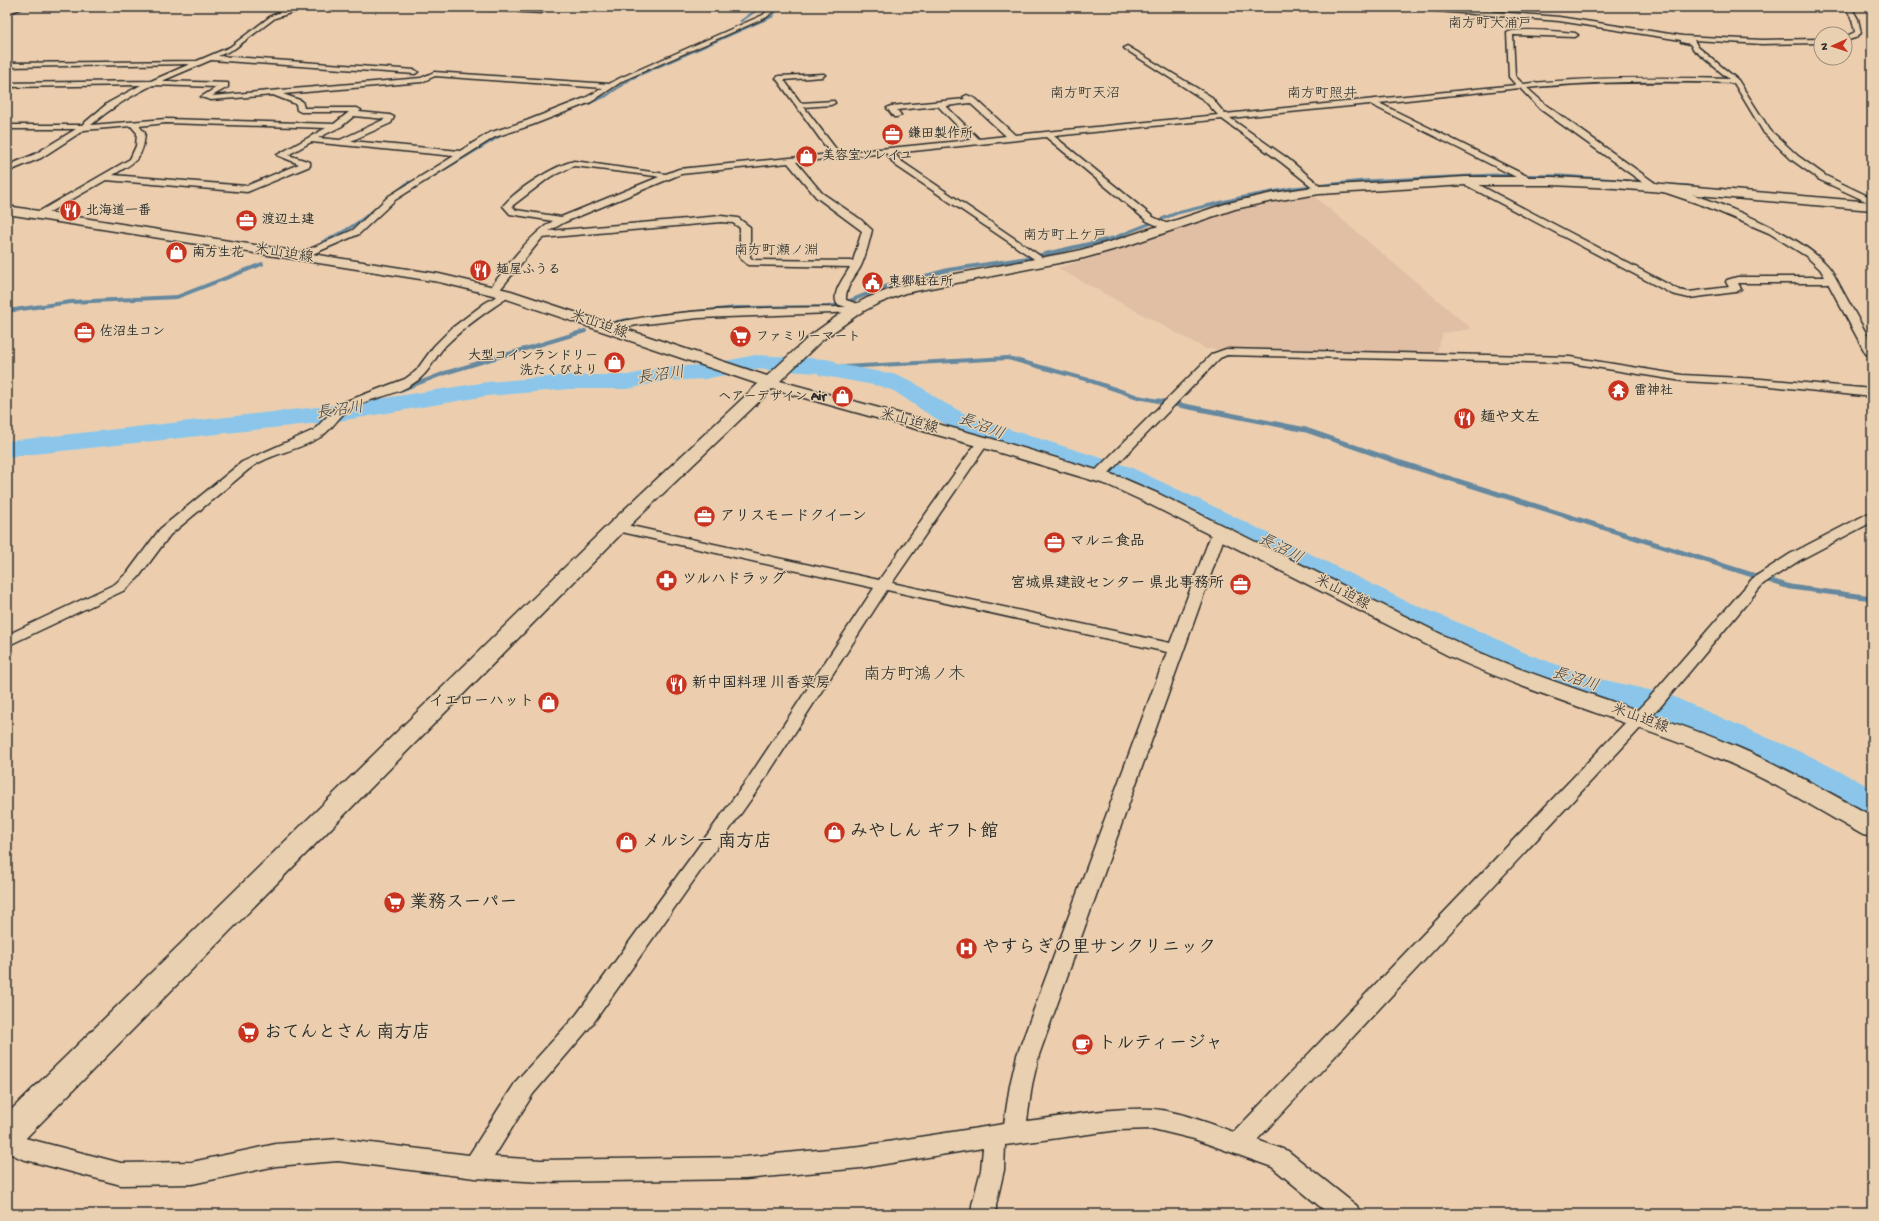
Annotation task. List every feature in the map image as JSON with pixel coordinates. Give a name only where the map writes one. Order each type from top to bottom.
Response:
[{"type":"street","points":[[7,12],[22,7]]},
{"type":"street","points":[[7,169],[28,160],[85,127],[111,105],[152,83],[211,58],[240,43],[273,17],[287,11],[306,7]]},
{"type":"street","points":[[472,7],[540,11]]},
{"type":"street","points":[[298,256],[356,232],[392,198],[492,135],[576,105],[622,79],[760,19],[768,14],[774,7]]},
{"type":"street","points":[[1413,7],[1559,19],[1692,42],[1813,41]]},
{"type":"street","points":[[1848,7],[1855,19],[1858,33],[1853,37]]},
{"type":"street","points":[[1618,29],[1683,38],[1762,42]]},
{"type":"street","points":[[1576,34],[1527,32],[1510,33],[1512,77],[1520,87],[1544,107],[1652,185],[1668,189],[1765,228],[1800,247],[1813,256],[1824,268],[1872,354]]},
{"type":"street","points":[[1692,42],[1695,48],[1736,81],[1767,131],[1795,158],[1823,178],[1872,202]]},
{"type":"street","points":[[1127,48],[1207,98],[1224,117],[1273,152],[1316,187]]},
{"type":"street","points":[[211,58],[610,86]]},
{"type":"street","points":[[7,65],[200,62]]},
{"type":"street","points":[[7,85],[152,83],[225,86],[205,97],[211,98],[422,80],[434,74]]},
{"type":"street","points":[[822,75],[778,78],[800,105],[837,156]]},
{"type":"street","points":[[7,641],[120,587],[130,580],[156,542],[165,532],[248,464],[294,446],[318,433],[329,425],[337,413],[360,399],[398,387],[416,378],[426,368],[434,352],[442,343],[490,304],[539,236],[546,229],[562,220],[679,172],[1583,80],[1674,79],[1736,81]]},
{"type":"street","points":[[105,178],[149,180],[246,189],[307,164],[281,155],[335,126],[357,110],[301,110],[299,103],[273,92]]},
{"type":"street","points":[[897,115],[891,108],[940,104],[970,99],[1013,138]]},
{"type":"street","points":[[1372,102],[1522,177]]},
{"type":"street","points":[[800,105],[831,103]]},
{"type":"street","points":[[940,104],[977,142]]},
{"type":"street","points":[[342,142],[388,121],[390,118],[352,114]]},
{"type":"street","points":[[7,127],[85,127],[166,121],[335,126]]},
{"type":"street","points":[[41,214],[105,178],[133,160],[140,146],[141,132],[133,124]]},
{"type":"street","points":[[1048,135],[1116,193],[1159,223]]},
{"type":"street","points":[[311,140],[462,154]]},
{"type":"street","points":[[888,151],[904,168],[1037,258]]},
{"type":"street","points":[[7,160],[28,160]]},
{"type":"street","points":[[791,161],[804,179],[823,199],[857,219],[867,230],[857,264],[843,290],[840,299],[850,306]]},
{"type":"street","points":[[562,220],[512,212],[507,206],[552,173],[566,165],[574,164],[648,173],[667,177]]},
{"type":"street","points":[[606,328],[669,316],[716,312],[850,306],[917,286],[1037,258],[1096,250],[1159,223],[1316,187],[1522,177],[1872,206]]},
{"type":"street","points":[[1465,180],[1676,292],[1689,295],[1736,289],[1731,282],[1737,280],[1831,280]]},
{"type":"street","name":"米山迫線","points":[[7,210],[41,214],[439,278],[500,292],[771,383],[983,442],[1103,471],[1219,532],[1498,669],[1638,718],[1728,753],[1777,775],[1872,828]]},
{"type":"street","points":[[539,236],[728,219],[740,221],[745,227],[745,258],[750,263],[857,264]]},
{"type":"street","points":[[7,1136],[617,528],[828,329],[850,306]]},
{"type":"street","points":[[1103,471],[1216,356],[1226,352],[1570,360],[1682,378],[1761,382],[1872,393]]},
{"type":"street","points":[[475,1167],[525,1087],[584,1020],[753,784],[883,585],[983,442]]},
{"type":"street","points":[[1238,1144],[1638,718],[1655,702],[1761,578],[1795,557],[1872,517]]},
{"type":"street","points":[[617,528],[1176,649]]},
{"type":"street","points":[[984,1214],[983,1210],[989,1188],[995,1150],[1003,1134],[1021,1085],[1028,1055],[1110,824],[1219,532]]},
{"type":"street","points":[[7,1141],[22,1148],[121,1174],[192,1173],[276,1155],[338,1150],[475,1167],[542,1171],[745,1168],[861,1157],[1003,1134],[1119,1120],[1153,1119],[1194,1129],[1280,1159],[1348,1214]]},
{"type":"shaded area","points":[[1315,197],[1472,329],[1443,333],[1436,354],[1206,349],[1057,268],[1089,259],[1211,215],[1290,199]]},
{"type":"waterway","points":[[741,21],[761,7]]},
{"type":"waterway","points":[[588,104],[606,96],[632,78],[773,16],[776,10],[780,7]]},
{"type":"waterway","points":[[573,108],[588,104]]},
{"type":"waterway","points":[[423,182],[503,134]]},
{"type":"waterway","points":[[1121,235],[1177,213],[1239,198],[1293,188],[1364,181],[1493,175],[1563,176],[1644,182]]},
{"type":"waterway","points":[[323,242],[347,230],[409,182]]},
{"type":"waterway","points":[[1671,185],[1690,186]]},
{"type":"waterway","points":[[648,317],[736,308],[828,307],[839,305],[885,287],[948,270],[1028,258],[1115,238],[1124,234]]},
{"type":"waterway","points":[[7,311],[71,302],[177,297],[262,264]]},
{"type":"waterway","points":[[617,322],[628,320]]},
{"type":"waterway","points":[[398,391],[445,373],[585,331]]},
{"type":"waterway","points":[[826,366],[844,367],[1008,358],[1085,379],[1138,397],[1164,402]]},
{"type":"waterway","name":"長沼川","points":[[7,449],[346,412],[375,406],[487,389],[570,382],[628,382],[664,374],[705,372],[755,362],[826,366],[828,370],[884,379],[903,386],[934,407],[964,424],[1120,473],[1205,513],[1395,608],[1479,643],[1511,660],[1556,678],[1583,686],[1655,702],[1799,766],[1872,805]]},
{"type":"waterway","points":[[369,402],[381,397]]},
{"type":"waterway","name":"長沼川","points":[[346,412],[372,401]]},
{"type":"waterway","points":[[1159,401],[1306,430],[1401,463],[1790,587],[1872,598]]},
{"type":"place","name":"鎌田製作所","points":[[893,134]]},
{"type":"place","name":"美容室ソレイユ","points":[[807,156]]},
{"type":"place","name":"北海道一番","points":[[71,211]]},
{"type":"place","name":"渡辺土建","points":[[247,220]]},
{"type":"place","name":"南方生花","points":[[176,253]]},
{"type":"place","name":"麺屋ふうる","points":[[480,270]]},
{"type":"place","name":"東郷駐在所","points":[[873,282]]},
{"type":"place","name":"佐沼生コン","points":[[85,332]]},
{"type":"place","name":"ファミリーマート","points":[[740,337]]},
{"type":"place","name":"大型コインランドリー 洗たくびより","points":[[614,363]]},
{"type":"place","name":"雷神社","points":[[1619,391]]},
{"type":"place","name":"ヘアーデザイン Air","points":[[842,397]]},
{"type":"place","name":"麺や文左","points":[[1464,418]]},
{"type":"place","name":"アリスモードクイーン","points":[[704,517]]},
{"type":"place","name":"マルニ食品","points":[[1055,542]]},
{"type":"place","name":"ツルハドラッグ","points":[[666,580]]},
{"type":"place","name":"宮城県建設センター 県北事務所","points":[[1240,584]]},
{"type":"place","name":"新中国料理 川香菜房","points":[[676,684]]},
{"type":"place","name":"イエローハット","points":[[549,702]]},
{"type":"place","name":"みやしん ギフト館","points":[[835,832]]},
{"type":"place","name":"メルシー 南方店","points":[[626,842]]},
{"type":"place","name":"業務スーパー","points":[[394,903]]},
{"type":"place","name":"やすらぎの里サンクリニック","points":[[967,948]]},
{"type":"place","name":"おてんとさん 南方店","points":[[248,1033]]},
{"type":"place","name":"トルティージャ","points":[[1083,1044]]},
{"type":"district","name":"南方町大涌戸","points":[[1490,24]]},
{"type":"district","name":"南方町天沼","points":[[1085,94]]},
{"type":"district","name":"南方町照井","points":[[1322,94]]},
{"type":"district","name":"南方町上ケ戸","points":[[1065,236]]},
{"type":"district","name":"南方町瀬ノ淵","points":[[776,251]]},
{"type":"district","name":"南方町鴻ノ木","points":[[914,676]]}]
